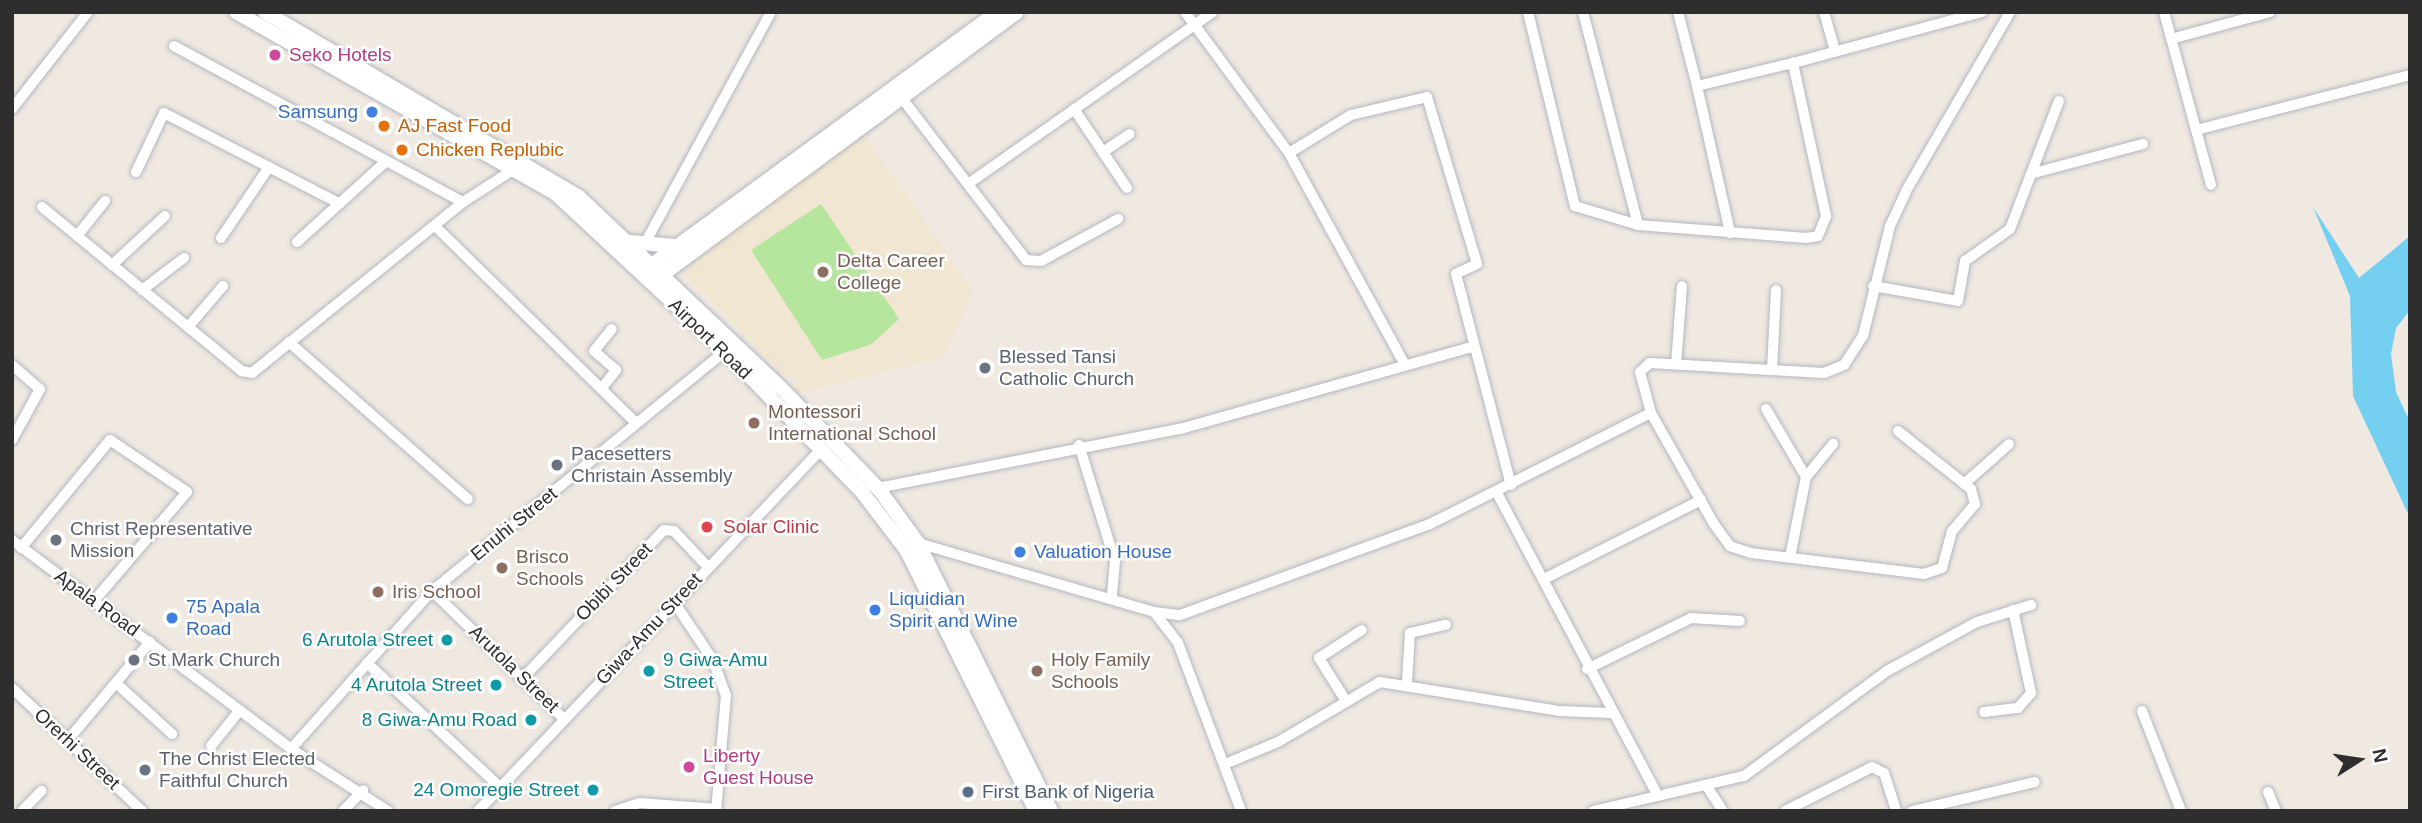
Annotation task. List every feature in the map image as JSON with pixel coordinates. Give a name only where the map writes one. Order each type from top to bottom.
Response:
[{"type":"main road","name":"Airport Road","points":[[236,12],[510,172],[556,194],[652,274],[821,449],[907,551],[1036,811]]},
{"type":"main road","name":"Airport Road","points":[[265,12],[505,148],[579,197],[628,241],[652,274],[677,290],[878,488],[918,543],[983,669],[1051,811]]},
{"type":"main road","points":[[652,274],[680,250],[997,12]]},
{"type":"main road","points":[[677,290],[673,276],[680,250],[901,97],[1017,12]]},
{"type":"main road","points":[[628,241],[680,250]]},
{"type":"main road","points":[[968,676],[983,669]]},
{"type":"street","points":[[12,109],[88,12]]},
{"type":"street","points":[[644,245],[771,12]]},
{"type":"street","points":[[1185,12],[1289,153],[1405,365]]},
{"type":"street","points":[[968,184],[1213,12]]},
{"type":"street","points":[[1528,12],[1575,206],[1638,225],[1806,238],[1824,229],[1826,216],[1793,63]]},
{"type":"street","points":[[1678,12],[1730,233]]},
{"type":"street","points":[[1824,12],[1835,51]]},
{"type":"street","points":[[1697,86],[1982,12]]},
{"type":"street","points":[[2164,12],[2211,185]]},
{"type":"street","points":[[2171,38],[2270,12]]},
{"type":"street","points":[[1898,431],[1964,484],[1975,504],[1952,531],[1942,568],[1935,572],[1790,557],[1730,546],[1700,500],[1651,413],[1642,365],[1676,364],[1824,373],[1844,365],[1863,336],[1873,286],[1906,191],[2008,13]]},
{"type":"street","points":[[1581,14],[1638,225]]},
{"type":"street","points":[[174,46],[384,163],[463,202]]},
{"type":"street","points":[[2196,130],[2410,75]]},
{"type":"street","points":[[901,97],[1026,260],[1041,261],[1118,219]]},
{"type":"street","points":[[1289,153],[1351,115],[1427,97],[1477,264],[1456,274],[1472,347],[1511,485]]},
{"type":"street","points":[[1873,286],[1958,301],[1965,261],[2003,238],[2034,173],[2059,101]]},
{"type":"street","points":[[1074,109],[1127,188]]},
{"type":"street","points":[[136,172],[164,113],[340,204]]},
{"type":"street","points":[[1103,152],[1130,134]]},
{"type":"street","points":[[2034,173],[2143,144]]},
{"type":"street","points":[[297,242],[384,163]]},
{"type":"street","points":[[221,238],[269,167]]},
{"type":"street","points":[[42,207],[246,373],[437,228],[463,202],[510,172]]},
{"type":"street","points":[[77,236],[105,201]]},
{"type":"street","points":[[112,265],[164,216]]},
{"type":"street","points":[[437,228],[635,422]]},
{"type":"street","points":[[142,290],[184,258]]},
{"type":"street","points":[[188,327],[223,286]]},
{"type":"street","points":[[1676,364],[1682,286]]},
{"type":"street","points":[[1772,370],[1776,290]]},
{"type":"street","points":[[602,388],[616,370],[594,351],[612,329]]},
{"type":"street","points":[[289,342],[468,499]]},
{"type":"street","points":[[878,488],[1079,445],[1180,429],[1472,347]]},
{"type":"street","name":"Enuhi Street","points":[[291,749],[432,591],[635,422],[725,351]]},
{"type":"street","points":[[12,365],[40,389],[12,440]]},
{"type":"street","points":[[1766,409],[1807,477]]},
{"type":"street","points":[[918,543],[1112,596],[1154,612],[1180,615],[1301,574],[1497,493],[1651,413]]},
{"type":"street","points":[[21,548],[110,440],[187,492],[94,601]]},
{"type":"street","points":[[1790,557],[1807,477],[1833,444]]},
{"type":"street","points":[[1964,484],[2010,444]]},
{"type":"street","points":[[1079,445],[1115,561],[1112,596]]},
{"type":"street","name":"Giwa-Amu Street","points":[[478,811],[821,449]]},
{"type":"street","points":[[1497,493],[1544,579],[1610,713],[1658,796]]},
{"type":"street","points":[[1544,579],[1700,500]]},
{"type":"street","name":"Obibi Street","points":[[523,678],[664,530],[674,531],[708,567]]},
{"type":"street","name":"Apala Road","points":[[12,540],[291,749],[363,790],[388,811]]},
{"type":"street","name":"Arutola Street","points":[[432,591],[565,719]]},
{"type":"street","points":[[615,811],[640,803],[717,810],[726,695],[713,660],[674,602]]},
{"type":"street","points":[[1593,811],[1744,776],[1887,671],[1977,622],[2031,605]]},
{"type":"street","points":[[1983,712],[2018,708],[2031,693],[2014,610]]},
{"type":"street","points":[[1154,612],[1178,643],[1226,764],[1241,811]]},
{"type":"street","points":[[1587,669],[1691,618],[1740,621]]},
{"type":"street","points":[[1407,682],[1410,633],[1446,625]]},
{"type":"street","points":[[1346,701],[1319,658],[1362,630]]},
{"type":"street","points":[[68,740],[150,642]]},
{"type":"street","points":[[367,663],[500,787]]},
{"type":"street","points":[[1226,764],[1279,742],[1380,682],[1407,682],[1559,711],[1610,713]]},
{"type":"street","points":[[116,683],[172,734]]},
{"type":"street","name":"Orerhi Street","points":[[12,688],[142,811]]},
{"type":"street","points":[[211,746],[240,710]]},
{"type":"street","points":[[2142,711],[2181,811]]},
{"type":"street","points":[[1785,811],[1872,768],[1884,773],[1896,811]]},
{"type":"street","points":[[1912,811],[2035,782]]},
{"type":"street","points":[[1706,785],[1724,811]]},
{"type":"street","points":[[343,811],[363,790]]},
{"type":"street","points":[[22,811],[41,791]]},
{"type":"street","points":[[2268,792],[2276,811]]},
{"type":"shaded area","name":"Delta Career College","points":[[864,135],[974,291],[943,357],[795,394],[797,380],[786,377],[689,280],[684,264]]},
{"type":"green space","points":[[821,204],[899,319],[872,344],[822,360],[751,250]]},
{"type":"water","points":[[2313,207],[2359,278],[2410,236],[2410,310],[2396,328],[2391,354],[2396,392],[2410,422],[2410,518],[2353,396],[2350,296]]},
{"type":"place","name":"Seko Hotels","points":[[275,55]]},
{"type":"place","name":"Samsung","points":[[372,112]]},
{"type":"place","name":"AJ Fast Food","points":[[384,126]]},
{"type":"place","name":"Chicken Replubic","points":[[402,150]]},
{"type":"place","name":"Delta Career College","points":[[823,272]]},
{"type":"place","name":"Blessed Tansi Catholic Church","points":[[985,368]]},
{"type":"place","name":"Montessori International School","points":[[754,423]]},
{"type":"place","name":"Pacesetters Christain Assembly","points":[[557,465]]},
{"type":"place","name":"Solar Clinic","points":[[707,527]]},
{"type":"place","name":"Christ Representative Mission","points":[[56,540]]},
{"type":"place","name":"Valuation House","points":[[1020,552]]},
{"type":"place","name":"Brisco Schools","points":[[502,568]]},
{"type":"place","name":"Iris School","points":[[378,592]]},
{"type":"place","name":"Liquidian Spirit and Wine","points":[[875,610]]},
{"type":"place","name":"75 Apala Road","points":[[172,618]]},
{"type":"place","name":"6 Arutola Street","points":[[447,640]]},
{"type":"place","name":"St Mark Church","points":[[134,660]]},
{"type":"place","name":"9 Giwa-Amu Street","points":[[649,671]]},
{"type":"place","name":"Holy Family Schools","points":[[1037,671]]},
{"type":"place","name":"4 Arutola Street","points":[[496,685]]},
{"type":"place","name":"8 Giwa-Amu Road","points":[[531,720]]},
{"type":"place","name":"Liberty Guest House","points":[[689,767]]},
{"type":"place","name":"The Christ Elected Faithful Church","points":[[145,770]]},
{"type":"place","name":"24 Omoregie Street","points":[[593,790]]},
{"type":"place","name":"First Bank of Nigeria","points":[[968,792]]}]
